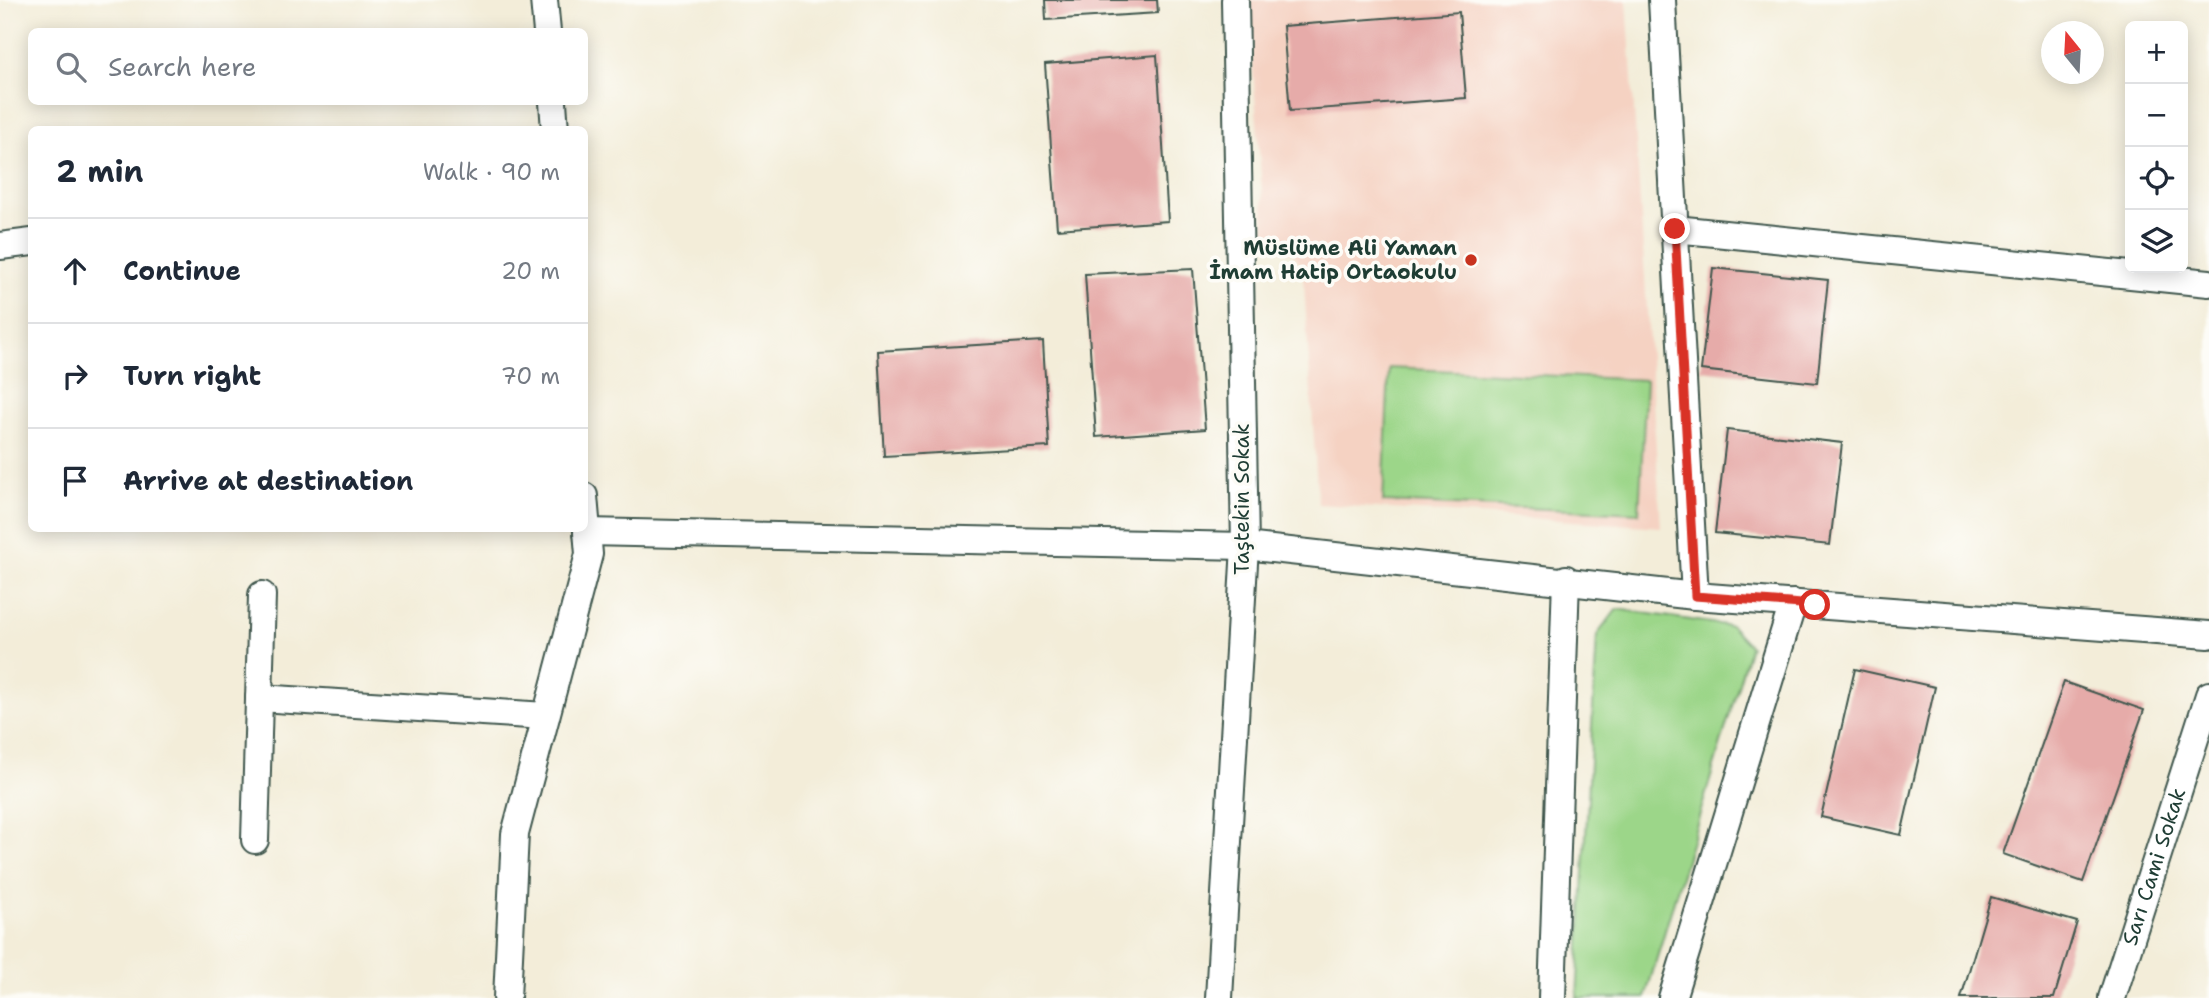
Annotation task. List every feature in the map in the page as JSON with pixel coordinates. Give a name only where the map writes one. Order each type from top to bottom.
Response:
[{"type":"street","points":[[544,0],[547,28]]},
{"type":"street","name":"Taştekin Sokak","points":[[1219,998],[1245,546],[1235,0]]},
{"type":"street","points":[[1662,0],[1695,596]]},
{"type":"street","points":[[553,105],[555,126]]},
{"type":"street","points":[[1675,229],[2209,283]]},
{"type":"street","points":[[0,246],[28,242]]},
{"type":"street","points":[[588,531],[1245,546],[1566,579],[1695,596],[2209,635]]},
{"type":"street","points":[[507,998],[515,834],[589,554],[587,532]]},
{"type":"street","points":[[1552,998],[1566,579]]},
{"type":"street","points":[[255,840],[262,595]]},
{"type":"street","points":[[1672,998],[1793,603]]},
{"type":"street","name":"Sarı Cami Sokak","points":[[2112,998],[2209,695]]},
{"type":"street","points":[[260,698],[546,716]]},
{"type":"shaded area","name":"Müslüme Ali Yaman İmam Hatip Ortaokulu","points":[[1248,0],[1627,0],[1661,527],[1318,504],[1303,267],[1292,253],[1266,246]]},
{"type":"green space","points":[[1389,368],[1646,380],[1639,513],[1383,502]]},
{"type":"green space","points":[[1617,609],[1731,626],[1750,646],[1645,998],[1577,998],[1597,635]]},
{"type":"building","points":[[1045,0],[1157,0],[1158,13],[1046,20]]},
{"type":"building","points":[[1459,12],[1466,98],[1290,111],[1283,26]]},
{"type":"building","points":[[1157,55],[1168,221],[1057,229],[1045,64]]},
{"type":"building","points":[[1713,268],[1828,280],[1817,383],[1701,370]]},
{"type":"building","points":[[1193,269],[1205,429],[1096,437],[1085,274]]},
{"type":"building","points":[[1043,341],[1049,447],[884,456],[878,351]]},
{"type":"building","points":[[1727,430],[1842,443],[1830,545],[1715,533]]},
{"type":"building","points":[[1855,669],[1935,687],[1901,835],[1821,817]]},
{"type":"building","points":[[2064,682],[2144,710],[2083,882],[2003,854]]},
{"type":"building","points":[[1991,897],[2077,922],[2054,998],[1961,998]]},
{"type":"place","name":"Müslüme Ali Yaman İmam Hatip Ortaokulu","points":[[1471,260]]},
{"type":"route","points":[[1675,229],[1695,596],[1815,605]]}]
